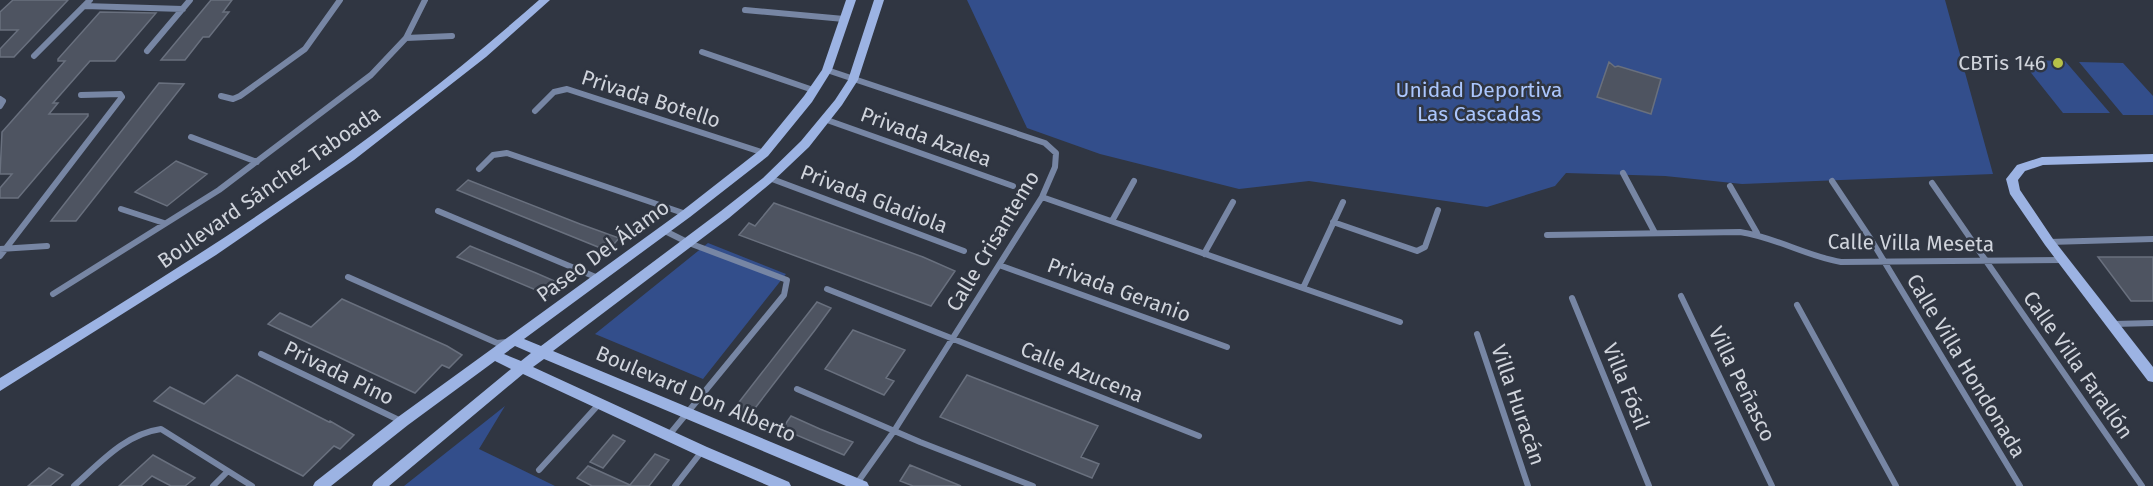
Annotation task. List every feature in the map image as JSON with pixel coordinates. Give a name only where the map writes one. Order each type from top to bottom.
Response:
[{"type":"street","points":[[34,56],[90,0]]},
{"type":"street","points":[[147,51],[190,0]]},
{"type":"street","points":[[221,96],[233,99],[240,96],[295,57],[313,39],[340,0]]},
{"type":"street","points":[[53,294],[219,190],[371,75],[406,38],[425,0]]},
{"type":"street","name":"Boulevard Sánchez Taboada","points":[[0,385],[198,262],[383,133],[489,51],[545,0]]},
{"type":"street","name":"Paseo Del Álamo","points":[[320,486],[496,349],[515,340],[686,214],[764,153],[827,70],[851,0]]},
{"type":"street","name":"Paseo Del Álamo","points":[[379,486],[541,353],[772,179],[827,120],[853,80],[879,0]]},
{"type":"street","points":[[84,6],[183,9]]},
{"type":"street","points":[[744,10],[844,19]]},
{"type":"street","points":[[406,38],[452,36]]},
{"type":"street","points":[[702,52],[813,90]]},
{"type":"street","name":"Calle Crisantemo","points":[[827,70],[1046,143],[1056,153],[1055,167],[1042,197],[954,339],[858,485]]},
{"type":"street","name":"Privada Botello","points":[[535,111],[554,92],[567,89],[764,153]]},
{"type":"street","points":[[0,256],[3,249],[122,97],[120,94],[81,95]]},
{"type":"street","points":[[0,99],[3,101],[0,106]]},
{"type":"street","name":"Privada Azalea","points":[[827,120],[1013,186]]},
{"type":"street","points":[[191,137],[257,162]]},
{"type":"street","points":[[478,169],[493,155],[507,153],[686,214]]},
{"type":"street","points":[[2153,158],[2051,160],[2021,168],[2012,179],[2014,191],[2049,242],[2153,377]]},
{"type":"street","points":[[1623,173],[1654,233]]},
{"type":"street","name":"Privada Gladiola","points":[[772,179],[964,251]]},
{"type":"street","points":[[1112,221],[1134,181]]},
{"type":"street","name":"Calle Villa Hondonada","points":[[1832,181],[2020,486]]},
{"type":"street","name":"Calle Villa Farallón","points":[[1932,183],[2142,486]]},
{"type":"street","points":[[1730,186],[1756,233]]},
{"type":"street","points":[[1042,197],[1400,322]]},
{"type":"street","points":[[1204,254],[1233,202]]},
{"type":"street","points":[[1303,288],[1343,202]]},
{"type":"street","points":[[122,209],[164,223]]},
{"type":"street","points":[[1333,222],[1417,251],[1422,250],[1438,210]]},
{"type":"street","points":[[438,211],[599,278]]},
{"type":"street","points":[[663,230],[689,243],[787,280],[784,295],[669,435]]},
{"type":"street","name":"Calle Villa Meseta","points":[[1547,235],[1756,233],[1824,260],[1884,263],[2064,260]]},
{"type":"street","points":[[2049,242],[2153,239]]},
{"type":"street","points":[[3,249],[47,246]]},
{"type":"street","name":"Privada Geranio","points":[[999,265],[1227,347]]},
{"type":"street","points":[[348,277],[496,349],[521,369],[784,486]]},
{"type":"street","name":"Calle Azucena","points":[[826,288],[1199,436]]},
{"type":"street","name":"Villa Peñasco","points":[[1682,296],[1772,486]]},
{"type":"street","name":"Villa Fósil","points":[[1572,298],[1649,486]]},
{"type":"street","points":[[1797,305],[1896,486]]},
{"type":"street","points":[[2113,324],[2153,323]]},
{"type":"street","name":"Villa Huracán","points":[[1477,334],[1528,486]]},
{"type":"street","name":"Boulevard Don Alberto","points":[[515,340],[541,353],[858,485]]},
{"type":"street","name":"Privada Pino","points":[[261,354],[403,422]]},
{"type":"street","points":[[797,389],[894,431],[1033,486]]},
{"type":"street","points":[[539,470],[600,404]]},
{"type":"street","points":[[74,486],[136,434],[150,429],[161,429],[252,486]]},
{"type":"street","points":[[675,486],[702,451]]},
{"type":"street","points":[[213,486],[228,472]]},
{"type":"green space","name":"Unidad Deportiva Las Cascadas","points":[[967,0],[1945,0],[1993,174],[1742,184],[1665,176],[1566,173],[1555,186],[1487,207],[1309,181],[1239,189],[1100,154],[1027,128]]},
{"type":"green space","points":[[2021,60],[2065,61],[2110,113],[2063,113]]},
{"type":"green space","points":[[2079,62],[2123,63],[2153,96],[2153,115],[2123,115]]},
{"type":"green space","points":[[708,243],[786,274],[703,379],[595,334]]},
{"type":"green space","points":[[505,406],[479,449],[555,486],[404,486]]},
{"type":"building","points":[[13,0],[68,0],[14,57],[0,57],[0,49],[18,30],[0,30],[0,12]]},
{"type":"building","points":[[211,0],[232,0],[223,12],[229,12],[209,37],[203,37],[185,60],[161,60]]},
{"type":"building","points":[[100,12],[156,13],[115,61],[90,61],[53,103],[58,103],[49,114],[88,114],[88,116],[18,198],[0,198],[0,188],[12,174],[0,174],[2,132],[65,61],[58,61],[58,59]]},
{"type":"building","points":[[1609,62],[1615,67],[1661,79],[1651,114],[1597,97]]},
{"type":"building","points":[[159,83],[184,84],[76,221],[51,221]]},
{"type":"building","points":[[176,161],[207,174],[167,206],[135,192]]},
{"type":"building","points":[[468,180],[619,238],[608,251],[457,190]]},
{"type":"building","points":[[774,203],[923,257],[955,271],[931,306],[739,235],[749,223],[755,226]]},
{"type":"building","points":[[470,246],[559,283],[548,295],[457,257]]},
{"type":"building","points":[[2098,257],[2153,257],[2153,301],[2131,301]]},
{"type":"building","points":[[342,299],[447,346],[462,355],[449,368],[442,365],[415,393],[268,324],[280,313],[311,327]]},
{"type":"building","points":[[817,302],[831,308],[815,330],[749,416],[734,411],[738,406],[736,406]]},
{"type":"building","points":[[853,330],[905,350],[886,378],[894,381],[884,395],[825,369]]},
{"type":"building","points":[[237,375],[354,435],[340,449],[334,446],[303,476],[154,401],[170,387],[204,404]]},
{"type":"building","points":[[967,375],[1098,426],[1081,457],[1099,464],[1092,478],[940,417]]},
{"type":"building","points":[[791,416],[853,442],[844,455],[782,429]]},
{"type":"building","points":[[613,435],[625,441],[603,468],[590,462]]},
{"type":"building","points":[[655,454],[669,460],[649,486],[592,486],[577,478],[588,466],[630,485]]},
{"type":"building","points":[[153,455],[195,478],[185,486],[171,486],[152,476],[141,486],[119,486]]},
{"type":"building","points":[[910,465],[961,486],[913,486],[900,481]]},
{"type":"building","points":[[49,468],[63,475],[50,486],[28,486]]},
{"type":"place","name":"CBTis 146","points":[[2058,63]]}]
